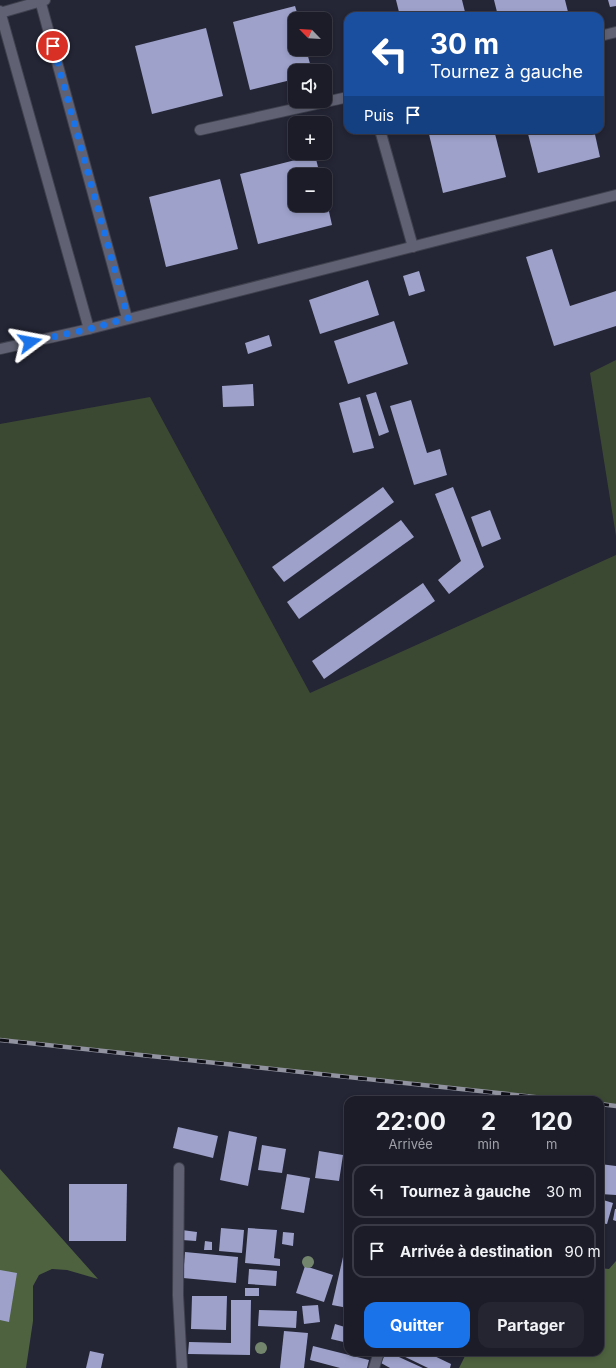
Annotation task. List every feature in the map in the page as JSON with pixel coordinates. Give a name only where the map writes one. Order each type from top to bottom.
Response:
[{"type":"street","points":[[89,329],[0,12],[42,0],[128,318]]},
{"type":"street","points":[[604,35],[616,32]]},
{"type":"street","points":[[200,130],[344,98]]},
{"type":"street","points":[[381,134],[413,247]]},
{"type":"street","points":[[0,349],[89,329],[616,195]]},
{"type":"street","points":[[179,1168],[178,1295],[182,1368]]},
{"type":"street","points":[[374,1368],[378,1356]]},
{"type":"green space","points":[[616,360],[616,536],[590,373]]},
{"type":"green space","points":[[150,397],[310,693],[616,555],[616,1106],[604,1104],[604,1096],[525,1096],[0,1040],[0,424]]},
{"type":"green space","points":[[0,1169],[98,1279],[67,1270],[52,1269],[39,1275],[33,1286],[33,1321],[26,1368],[0,1368]]},
{"type":"green space","points":[[616,1261],[616,1368],[459,1368],[465,1356],[604,1356],[604,1268],[609,1269]]},
{"type":"building","points":[[396,0],[462,0],[465,12],[399,12]]},
{"type":"building","points":[[494,0],[565,0],[568,12],[497,12]]},
{"type":"building","points":[[608,0],[616,0],[616,6],[610,7]]},
{"type":"building","points":[[295,6],[297,12],[288,12],[288,56],[308,56],[310,64],[288,64],[288,81],[250,90],[233,22]]},
{"type":"building","points":[[206,28],[223,96],[152,114],[135,46]]},
{"type":"building","points":[[429,134],[495,134],[506,177],[443,193]]},
{"type":"building","points":[[528,134],[595,134],[600,157],[538,173]]},
{"type":"building","points":[[295,160],[316,160],[318,168],[288,168],[288,212],[329,212],[332,225],[258,244],[240,174]]},
{"type":"building","points":[[220,179],[238,249],[166,267],[149,197]]},
{"type":"building","points":[[552,249],[570,306],[616,291],[616,326],[554,346],[526,257]]},
{"type":"building","points":[[419,271],[425,291],[409,296],[403,276]]},
{"type":"building","points":[[368,280],[379,315],[320,334],[309,300]]},
{"type":"building","points":[[394,321],[408,364],[348,384],[334,341]]},
{"type":"building","points":[[269,335],[272,346],[248,354],[245,343]]},
{"type":"building","points":[[253,384],[254,406],[223,407],[222,386]]},
{"type":"building","points":[[376,392],[389,432],[379,436],[366,395]]},
{"type":"building","points":[[360,397],[374,448],[353,453],[339,403]]},
{"type":"building","points":[[411,400],[427,453],[440,449],[447,475],[414,485],[390,406]]},
{"type":"building","points":[[383,487],[394,502],[284,582],[272,567]]},
{"type":"building","points":[[453,487],[484,567],[449,594],[438,580],[461,561],[435,494]]},
{"type":"building","points":[[490,510],[501,539],[482,547],[471,517]]},
{"type":"building","points":[[401,520],[414,537],[299,619],[287,602]]},
{"type":"building","points":[[423,583],[435,601],[324,679],[312,661]]},
{"type":"building","points":[[178,1127],[218,1136],[213,1158],[173,1148]]},
{"type":"building","points":[[229,1131],[257,1137],[248,1186],[220,1180]]},
{"type":"building","points":[[262,1145],[286,1149],[282,1173],[258,1170]]},
{"type":"building","points":[[319,1151],[343,1155],[339,1181],[315,1178]]},
{"type":"building","points":[[604,1164],[616,1166],[616,1195],[604,1194]]},
{"type":"building","points":[[287,1174],[310,1178],[304,1213],[281,1209]]},
{"type":"building","points":[[69,1184],[127,1184],[126,1241],[69,1241]]},
{"type":"building","points":[[604,1200],[613,1203],[607,1224],[604,1224]]},
{"type":"building","points":[[616,1209],[616,1221],[613,1220]]},
{"type":"building","points":[[221,1228],[244,1230],[242,1253],[219,1251]]},
{"type":"building","points":[[248,1228],[277,1230],[274,1258],[280,1259],[280,1266],[245,1263]]},
{"type":"building","points":[[182,1230],[197,1232],[196,1241],[182,1240]]},
{"type":"building","points":[[283,1232],[294,1233],[293,1246],[282,1244]]},
{"type":"building","points":[[205,1241],[212,1242],[212,1250],[204,1250]]},
{"type":"building","points":[[185,1252],[238,1257],[236,1283],[183,1278]]},
{"type":"building","points":[[343,1257],[344,1257],[344,1307],[332,1305]]},
{"type":"building","points":[[305,1266],[333,1275],[324,1302],[296,1293]]},
{"type":"building","points":[[249,1269],[277,1271],[276,1286],[248,1284]]},
{"type":"building","points":[[0,1270],[17,1273],[9,1322],[0,1320]]},
{"type":"building","points":[[245,1288],[259,1288],[259,1296],[245,1296]]},
{"type":"building","points":[[192,1296],[227,1296],[226,1330],[191,1329]]},
{"type":"building","points":[[231,1300],[251,1300],[250,1355],[188,1354],[189,1342],[231,1343]]},
{"type":"building","points":[[318,1305],[320,1322],[304,1324],[302,1306]]},
{"type":"building","points":[[259,1310],[297,1311],[296,1328],[258,1326]]},
{"type":"building","points":[[335,1324],[344,1327],[344,1342],[331,1339]]},
{"type":"building","points":[[284,1331],[308,1333],[304,1368],[280,1368]]},
{"type":"building","points":[[313,1346],[344,1354],[344,1356],[353,1356],[369,1360],[367,1368],[340,1368],[310,1360]]},
{"type":"building","points":[[90,1351],[104,1354],[101,1368],[86,1368]]},
{"type":"building","points":[[384,1356],[397,1356],[423,1368],[390,1368],[381,1363]]},
{"type":"building","points":[[403,1356],[434,1356],[451,1364],[450,1368],[428,1368]]},
{"type":"railway","points":[[0,1040],[525,1096]]},
{"type":"railway","points":[[604,1104],[616,1106]]},
{"type":"route","points":[[30,342],[89,329],[128,318],[53,46]]}]
